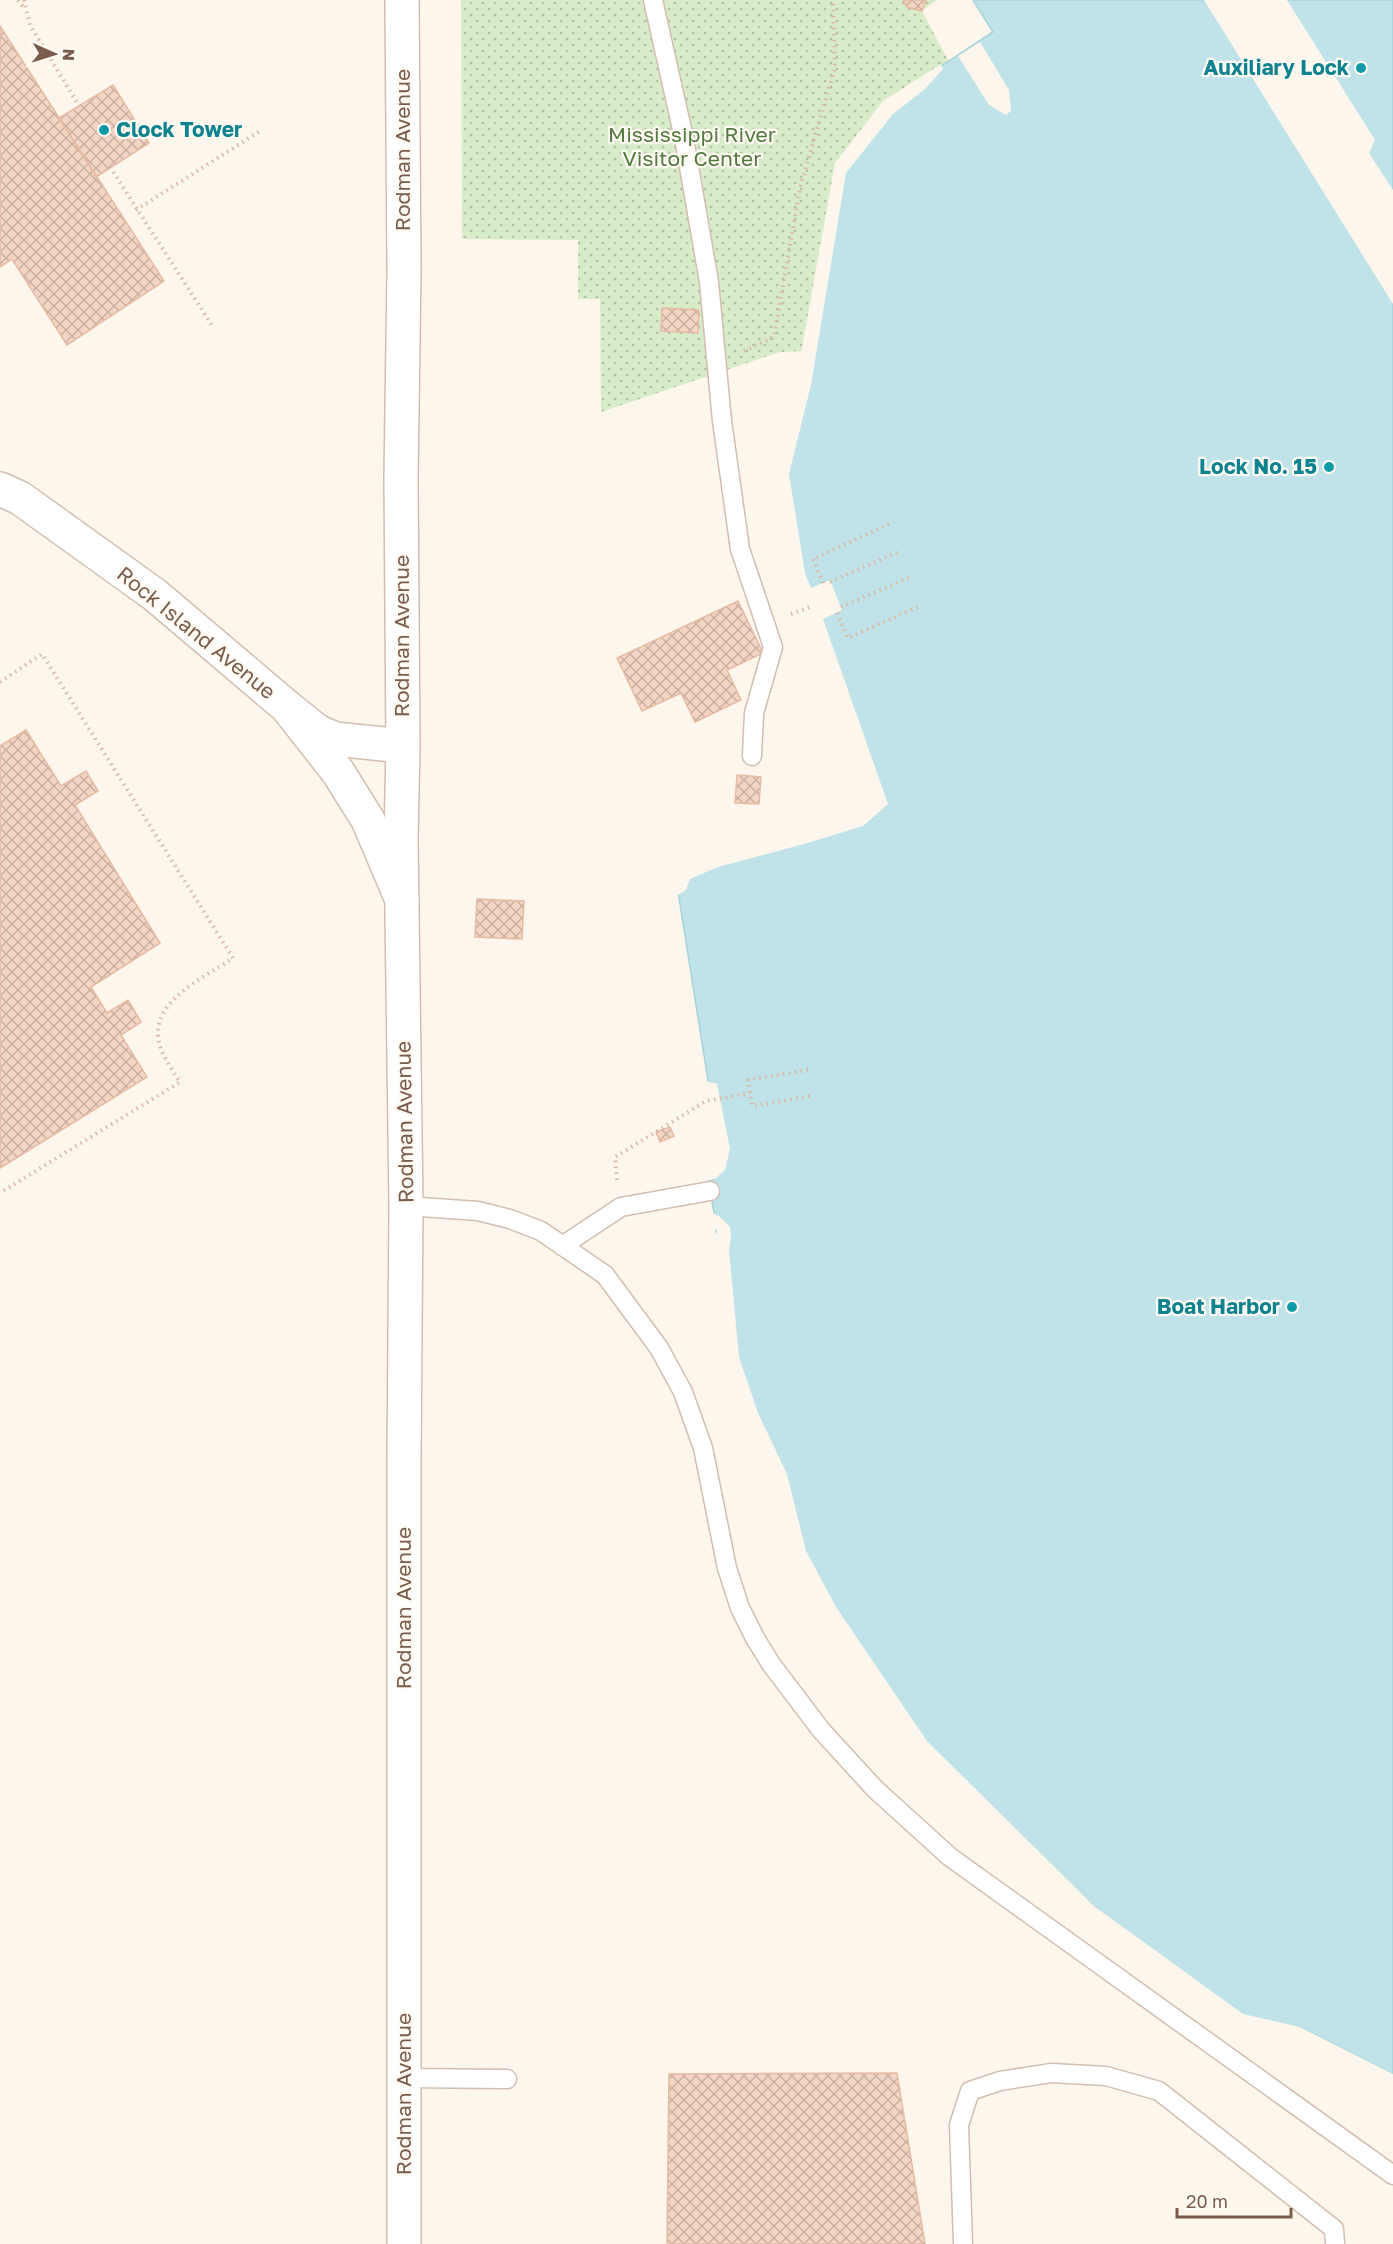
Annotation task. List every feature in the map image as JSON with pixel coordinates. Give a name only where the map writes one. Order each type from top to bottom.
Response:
[{"type":"street","name":"Rodman Avenue","points":[[402,0],[404,272],[401,478],[402,900],[406,1206],[404,2244]]},
{"type":"street","name":"Rock Island Avenue","points":[[0,489],[20,498],[155,595],[317,731],[335,739],[403,746]]},
{"type":"street","points":[[286,707],[338,772],[368,820],[402,900]]},
{"type":"lane","points":[[653,0],[684,138],[709,282],[716,364],[740,549],[773,647],[754,713],[752,756]]},
{"type":"lane","points":[[562,1246],[621,1208],[710,1191]]},
{"type":"lane","points":[[406,1206],[478,1211],[510,1219],[541,1231],[604,1275],[659,1348],[683,1392],[703,1448],[727,1568],[740,1608],[771,1664],[821,1730],[875,1789],[950,1857],[1393,2175]]},
{"type":"lane","points":[[963,2244],[959,2125],[970,2091],[1000,2081],[1051,2073],[1106,2076],[1159,2091],[1335,2229],[1335,2244]]},
{"type":"lane","points":[[404,2078],[507,2079]]},
{"type":"path","points":[[18,0],[27,11]]},
{"type":"path","points":[[24,0],[30,25],[79,106]]},
{"type":"path","points":[[716,364],[774,338],[800,188],[835,68],[833,0]]},
{"type":"path","points":[[136,210],[260,131]]},
{"type":"path","points":[[110,167],[213,327]]},
{"type":"path","points":[[823,583],[813,559],[889,524]]},
{"type":"path","points":[[830,582],[900,551]]},
{"type":"path","points":[[841,607],[910,577]]},
{"type":"path","points":[[837,613],[848,638],[922,605]]},
{"type":"path","points":[[791,615],[810,607]]},
{"type":"path","points":[[0,682],[42,654],[233,958],[172,998],[162,1015],[159,1034],[162,1052],[180,1082],[0,1193]]},
{"type":"path","points":[[808,1070],[748,1080],[752,1106],[810,1096]]},
{"type":"path","points":[[621,1208],[615,1157],[706,1101],[750,1093]]},
{"type":"green space","name":"Mississippi River Visitor Center","points":[[461,0],[937,0],[922,11],[949,62],[885,103],[804,351],[780,352],[601,412],[600,299],[578,299],[578,240],[462,239]]},
{"type":"water","points":[[973,0],[1393,0],[1393,2074],[1300,2027],[1242,2021],[1094,1906],[913,1741],[816,1594],[775,1465],[732,1373],[714,1212],[708,1181],[715,1179],[721,1162],[673,860],[861,811],[872,760],[799,583],[782,476],[838,164],[885,103],[993,32]]},
{"type":"pier","points":[[1204,0],[1287,0],[1375,140],[1369,153],[1393,190],[1393,304]]},
{"type":"pier","points":[[980,42],[1009,90],[1011,111],[1006,115],[989,105],[958,56]]},
{"type":"pier","points":[[941,64],[943,69],[925,89],[893,114],[846,173],[811,385],[789,474],[805,573],[811,588],[830,580],[842,610],[823,619],[888,804],[863,826],[718,867],[690,879],[686,890],[675,897],[671,858],[858,809],[869,760],[796,583],[779,476],[835,163],[883,101]]},
{"type":"pier","points":[[705,1081],[717,1084],[730,1149],[725,1170],[715,1179],[705,1181],[712,1176],[718,1162]]},
{"type":"pier","points":[[711,1212],[719,1216],[730,1227],[729,1250],[739,1357],[758,1413],[787,1474],[806,1551],[836,1607],[927,1741],[1094,1906],[1243,2014],[1300,2027],[1393,2074],[1393,2077],[1299,2030],[1240,2023],[1092,1908],[911,1743],[813,1595],[772,1466],[730,1374],[714,1243],[717,1230],[712,1227]]},
{"type":"building","points":[[903,0],[926,0],[922,11],[907,7]]},
{"type":"building","points":[[0,26],[164,281],[67,345],[12,259],[0,267]]},
{"type":"building","name":"Clock Tower","points":[[113,85],[149,143],[96,177],[59,118]]},
{"type":"building","points":[[662,308],[699,310],[698,333],[661,331]]},
{"type":"building","points":[[738,601],[763,653],[727,670],[741,700],[695,722],[681,693],[642,711],[617,658]]},
{"type":"building","points":[[26,730],[61,786],[86,771],[98,791],[75,805],[160,943],[91,987],[107,1013],[128,1000],[141,1022],[121,1035],[147,1077],[0,1168],[0,746]]},
{"type":"building","points":[[737,775],[761,777],[759,804],[735,803]]},
{"type":"building","points":[[477,899],[524,901],[522,939],[475,937]]},
{"type":"building","points":[[670,1127],[674,1136],[660,1142],[656,1132]]},
{"type":"building","points":[[897,2073],[925,2244],[667,2244],[669,2074]]},
{"type":"place","name":"Auxiliary Lock","points":[[1361,68]]},
{"type":"place","name":"Clock Tower","points":[[104,130]]},
{"type":"place","name":"Lock No. 15","points":[[1329,467]]},
{"type":"place","name":"Boat Harbor","points":[[1292,1307]]}]
